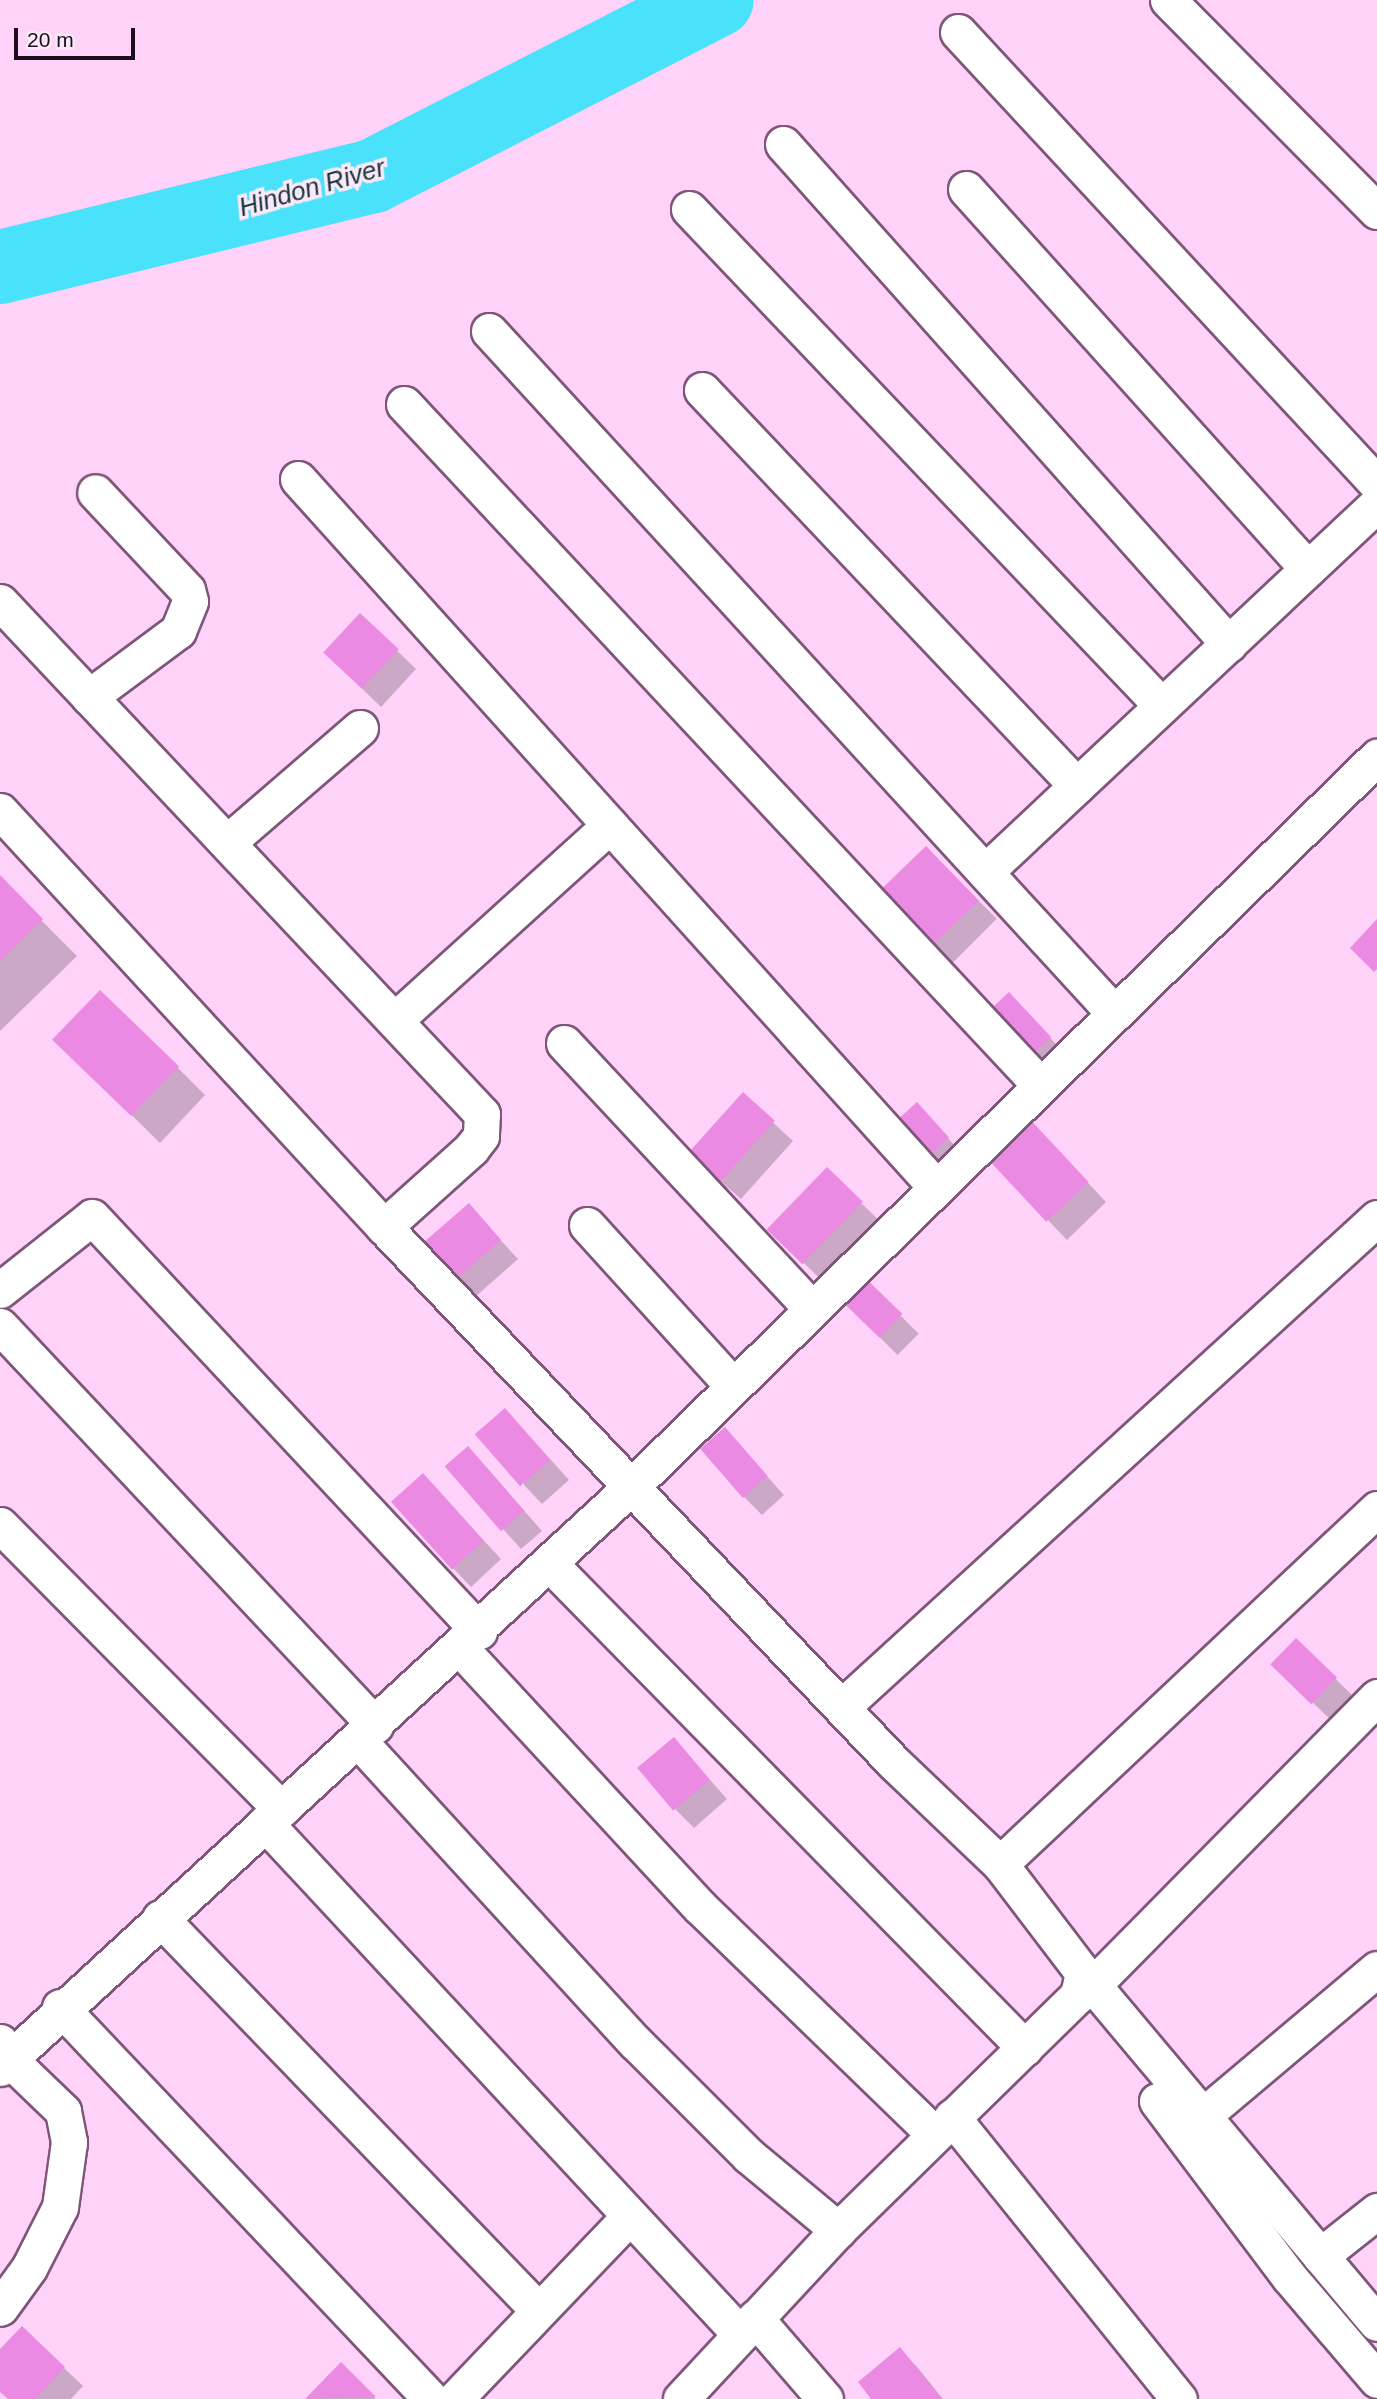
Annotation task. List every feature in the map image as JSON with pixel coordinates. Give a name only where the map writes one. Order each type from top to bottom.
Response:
[{"type":"street","points":[[1168,0],[1377,211]]},
{"type":"street","points":[[958,32],[1377,484]]},
{"type":"street","points":[[783,144],[1228,644]]},
{"type":"street","points":[[966,188],[1308,569]]},
{"type":"street","points":[[689,209],[1162,706]]},
{"type":"street","points":[[489,331],[1115,1013]]},
{"type":"street","points":[[702,390],[1077,786]]},
{"type":"street","points":[[404,404],[1040,1085]]},
{"type":"street","points":[[298,479],[936,1187]]},
{"type":"street","points":[[89,697],[178,631],[190,601],[187,590],[95,492]]},
{"type":"street","points":[[985,872],[1377,504]]},
{"type":"street","points":[[0,602],[229,841],[472,1101],[482,1124],[471,1149],[384,1227]]},
{"type":"street","points":[[229,841],[360,728]]},
{"type":"street","points":[[0,2308],[41,2249],[68,2184],[69,2161],[63,2111],[3,2056],[367,1732],[550,1564],[1377,757]]},
{"type":"street","points":[[0,811],[384,1227],[634,1484],[844,1705],[894,1763],[1000,1864],[1070,1949],[1083,1973],[1078,1995],[838,2230],[681,2399]]},
{"type":"street","points":[[395,1020],[610,825]]},
{"type":"street","points":[[564,1043],[811,1308]]},
{"type":"street","points":[[0,1290],[92,1217],[470,1639],[700,1907],[943,2125],[1178,2399]]},
{"type":"street","points":[[844,1705],[1377,1217]]},
{"type":"street","points":[[587,1225],[732,1385]]},
{"type":"street","points":[[0,1326],[367,1732],[636,2043],[749,2156],[838,2230]]},
{"type":"street","points":[[1000,1864],[1377,1509]]},
{"type":"street","points":[[0,1525],[273,1816],[629,2217],[825,2399]]},
{"type":"street","points":[[550,1564],[1025,2048]]},
{"type":"street","points":[[1377,1697],[1093,1985],[1200,2118],[1377,2323]]},
{"type":"street","points":[[160,1918],[537,2309]]},
{"type":"street","points":[[1200,2118],[1377,1969]]},
{"type":"street","points":[[1078,1995],[1290,2278],[1377,2380]]},
{"type":"street","points":[[60,2007],[431,2399]]},
{"type":"street","points":[[1320,2256],[1377,2211]]},
{"type":"street","points":[[455,2399],[537,2309],[629,2217]]},
{"type":"building","points":[[360,613],[399,649],[362,689],[323,652]]},
{"type":"building","points":[[926,846],[979,901],[927,951],[874,896]]},
{"type":"building","points":[[0,875],[43,919],[0,961]]},
{"type":"building","points":[[1377,919],[1377,969],[1374,972],[1350,948]]},
{"type":"building","points":[[100,990],[179,1066],[131,1116],[52,1040]]},
{"type":"building","points":[[1009,992],[1051,1037],[1023,1063],[981,1018]]},
{"type":"building","points":[[743,1092],[775,1121],[720,1182],[688,1153]]},
{"type":"building","points":[[917,1102],[949,1138],[928,1157],[895,1121]]},
{"type":"building","points":[[1026,1115],[1089,1182],[1046,1222],[984,1155]]},
{"type":"building","points":[[827,1167],[863,1202],[803,1264],[767,1230]]},
{"type":"building","points":[[469,1203],[501,1240],[455,1280],[423,1243]]},
{"type":"building","points":[[860,1273],[902,1314],[880,1338],[837,1297]]},
{"type":"building","points":[[505,1408],[550,1460],[520,1486],[475,1434]]},
{"type":"building","points":[[725,1427],[768,1476],[743,1498],[700,1449]]},
{"type":"building","points":[[468,1446],[524,1511],[501,1531],[445,1466]]},
{"type":"building","points":[[423,1473],[484,1541],[452,1569],[391,1502]]},
{"type":"building","points":[[1296,1638],[1337,1678],[1311,1704],[1270,1665]]},
{"type":"building","points":[[674,1737],[710,1780],[673,1811],[637,1768]]},
{"type":"building","points":[[22,2326],[65,2367],[36,2399],[8,2399],[0,2392],[0,2349]]},
{"type":"building","points":[[900,2347],[942,2399],[871,2399],[858,2382]]},
{"type":"building","points":[[341,2362],[376,2397],[305,2399]]},
{"type":"waterway","name":"Hindon River","points":[[0,267],[373,176],[717,0]]}]
